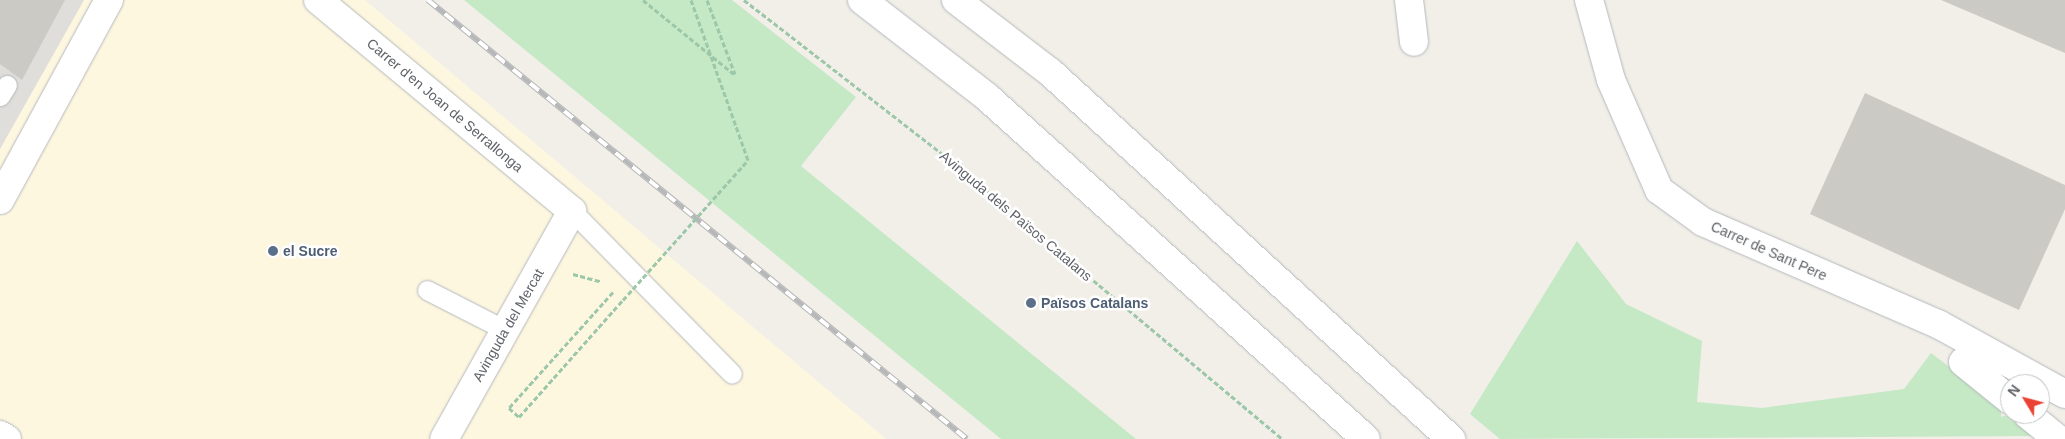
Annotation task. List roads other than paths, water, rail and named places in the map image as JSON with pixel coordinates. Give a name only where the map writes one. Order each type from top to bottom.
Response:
[{"type":"street","points":[[0,200],[109,0]]},
{"type":"street","name":"Carrer d'en Joan de Serrallonga","points":[[318,0],[572,211]]},
{"type":"street","points":[[862,0],[987,97],[1366,439]]},
{"type":"street","points":[[956,0],[1050,72],[1451,439]]},
{"type":"street","points":[[1409,0],[1414,42]]},
{"type":"street","name":"Carrer de Sant Pere","points":[[1588,0],[1611,80],[1658,190],[1703,222],[1938,324],[2065,394]]},
{"type":"street","name":"Avinguda del Mercat","points":[[444,439],[572,211]]},
{"type":"street","points":[[1963,362],[2000,392]]},
{"type":"street","points":[[2039,424],[2058,439]]},
{"type":"street","points":[[0,435],[8,439]]},
{"type":"lane","points":[[572,211],[732,374]]},
{"type":"lane","points":[[427,290],[505,330]]},
{"type":"railway","points":[[428,0],[967,439]]},
{"type":"place","name":"el Sucre","points":[[273,251]]},
{"type":"place","name":"Països Catalans","points":[[1031,303]]}]
